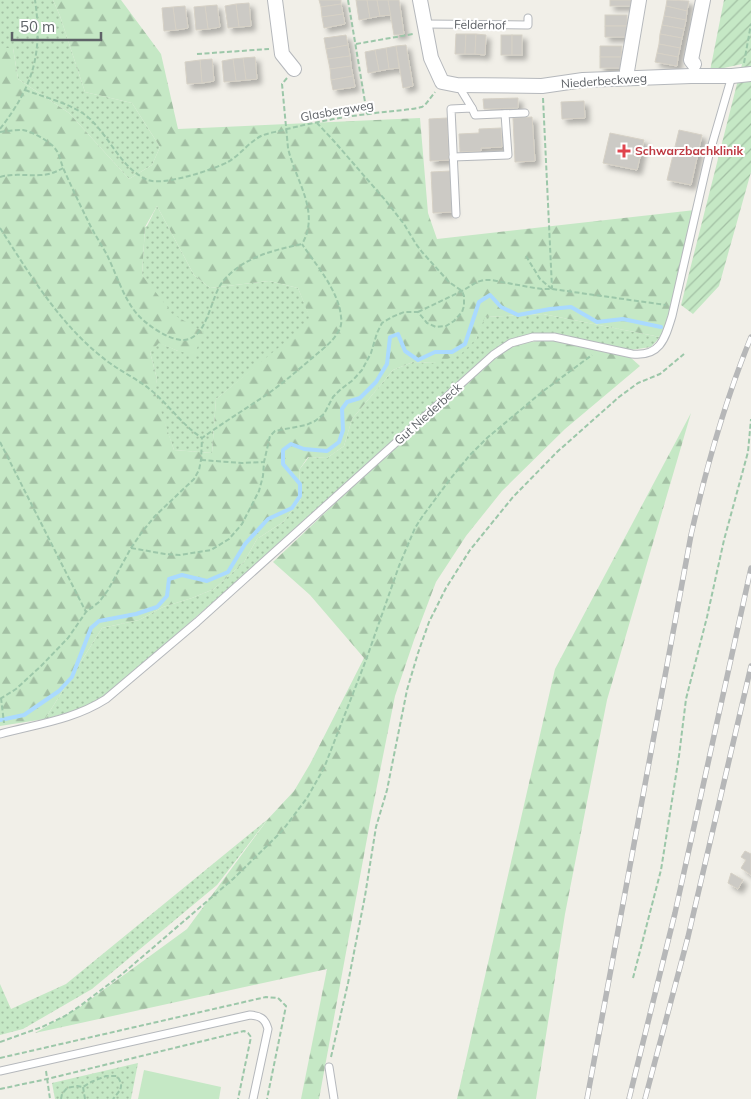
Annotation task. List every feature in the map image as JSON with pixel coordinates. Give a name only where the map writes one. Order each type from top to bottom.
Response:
[{"type":"street","points":[[275,0],[282,54],[294,69]]},
{"type":"street","points":[[420,0],[431,58],[442,82]]},
{"type":"street","points":[[627,71],[639,0]]},
{"type":"street","points":[[694,64],[691,60],[703,0]]},
{"type":"street","name":"Niederbeckweg","points":[[442,82],[457,85],[542,86],[582,80],[742,75]]},
{"type":"lane","name":"Felderhof","points":[[425,28],[528,25],[528,18]]},
{"type":"lane","name":"Gut Niederbeck","points":[[0,734],[74,715],[95,706],[112,695],[197,622],[493,355],[512,343],[534,337],[554,337],[641,355],[655,351],[667,333],[709,155],[742,75]]},
{"type":"lane","points":[[457,85],[475,115],[525,113]]},
{"type":"lane","points":[[456,214],[451,109],[472,108]]},
{"type":"lane","points":[[454,157],[508,155],[505,114]]},
{"type":"lane","points":[[0,1071],[250,1014],[258,1016],[266,1022],[268,1029],[253,1099]]},
{"type":"lane","points":[[329,1067],[334,1099]]},
{"type":"path","points":[[0,130],[25,90],[33,70],[38,33],[34,0]]},
{"type":"path","points":[[348,0],[367,114]]},
{"type":"path","points":[[742,75],[751,24]]},
{"type":"path","points":[[355,44],[425,28]]},
{"type":"path","points":[[196,54],[282,49]]},
{"type":"path","name":"Glasbergweg","points":[[294,69],[282,84],[287,129],[367,114],[422,107],[442,82]]},
{"type":"path","points":[[542,86],[552,289]]},
{"type":"path","points":[[0,130],[24,130],[38,136],[58,151],[90,225],[137,314],[150,326],[176,340],[190,338],[198,332],[223,281],[237,267],[249,259],[302,244],[305,239],[309,222],[308,208],[305,194],[290,156],[287,129],[263,135],[238,155],[217,167],[160,182],[151,181],[143,178],[132,169],[93,121],[79,111],[64,104],[25,90]]},
{"type":"path","points":[[317,123],[386,201],[422,252],[449,282],[462,291],[464,296],[462,312],[454,322],[446,326],[436,328],[427,323],[418,312]]},
{"type":"path","points":[[0,177],[17,174],[41,176],[64,168]]},
{"type":"path","points":[[0,228],[34,282],[79,336],[113,365],[152,391],[189,428],[202,438]]},
{"type":"path","points":[[202,438],[297,371],[326,346],[339,330],[342,317],[334,292],[302,244]]},
{"type":"path","points":[[526,256],[540,279],[552,289]]},
{"type":"path","points":[[131,548],[180,555],[211,550],[229,539],[242,524],[254,504],[263,476],[270,436],[275,431],[306,425],[316,421],[324,414],[333,398],[362,370],[371,353],[382,323],[392,317],[404,312],[418,312],[477,282],[491,280],[542,289],[674,306]]},
{"type":"path","points":[[0,1042],[42,1027],[80,1006],[121,975],[233,879],[282,831],[307,798],[324,768],[415,528],[451,478],[487,438],[542,392],[602,348]]},
{"type":"path","points":[[329,1067],[348,983],[376,827],[387,790],[407,690],[429,622],[446,588],[470,550],[514,497],[557,452],[619,397],[638,383],[660,374],[684,354]]},
{"type":"path","points":[[633,978],[661,870],[686,699],[724,540],[748,452],[751,419]]},
{"type":"path","points":[[4,726],[0,699],[16,689],[41,666],[68,638],[86,612],[99,602],[142,532],[155,516],[194,479],[199,470],[201,460],[202,438]]},
{"type":"path","points":[[0,442],[86,612]]},
{"type":"path","points":[[201,460],[242,463],[264,462]]},
{"type":"path","points":[[0,1089],[244,1031],[251,1037],[238,1099]]},
{"type":"path","points":[[44,1061],[50,1099]]},
{"type":"path","points":[[61,1099],[66,1088],[83,1087],[106,1076],[117,1076],[121,1082],[121,1087],[113,1099]]},
{"type":"path","points":[[83,1087],[85,1099]]},
{"type":"green space","points":[[0,0],[53,0],[85,92],[132,103],[160,147],[152,165],[129,179],[69,113],[18,79],[13,48],[0,48]]},
{"type":"green space","points":[[53,0],[121,0],[161,54],[178,129],[420,118],[428,213],[437,239],[695,210],[664,332],[660,337],[543,314],[485,317],[476,339],[460,355],[434,363],[413,362],[393,370],[352,419],[344,446],[327,458],[308,457],[299,470],[301,499],[283,522],[257,539],[244,562],[214,589],[163,607],[139,620],[102,628],[45,719],[0,726],[0,48],[13,48],[18,79],[69,113],[129,179],[152,165],[160,147],[132,103],[85,92]],"holes":[[[157,206],[194,275],[210,288],[269,281],[298,288],[311,321],[216,399],[212,453],[174,450],[155,393],[157,379],[150,352],[159,343],[194,355],[204,332],[167,311],[169,309],[142,275],[145,227]]]},
{"type":"green space","points":[[724,0],[751,0],[751,172],[719,286],[693,314],[681,305],[742,64],[710,71]]},
{"type":"green space","points":[[157,206],[194,275],[210,288],[269,281],[298,288],[312,322],[216,399],[212,453],[174,450],[154,393],[157,379],[150,352],[158,342],[178,351],[167,311],[142,275],[145,227]]},
{"type":"green space","points":[[543,314],[660,337],[651,347],[631,350],[554,335],[510,341],[114,689],[93,703],[45,719],[102,628],[139,620],[163,607],[214,589],[244,562],[257,539],[283,522],[301,499],[299,470],[309,457],[327,458],[344,446],[352,419],[393,370],[413,362],[434,363],[476,339],[484,317]]},
{"type":"green space","points":[[553,340],[630,357],[640,366],[565,429],[502,491],[466,536],[436,582],[395,696],[319,1099],[301,1099],[327,969],[35,1033],[80,1007],[187,929],[268,819],[294,791],[310,764],[364,658],[310,595],[273,562],[498,354],[524,343]]},
{"type":"green space","points":[[691,413],[607,700],[565,914],[536,1099],[457,1099],[555,669]]},
{"type":"green space","points":[[268,819],[217,885],[92,989],[23,1029],[0,1035],[0,984],[11,1009],[66,984]]},
{"type":"green space","points":[[138,1063],[131,1099],[55,1099],[52,1083]]},
{"type":"green space","points":[[144,1070],[221,1087],[219,1099],[138,1099]]},
{"type":"building","points":[[319,0],[341,0],[341,4],[321,7]]},
{"type":"building","points":[[356,0],[367,0],[370,18],[359,20]]},
{"type":"building","points":[[367,0],[377,0],[380,16],[370,18]]},
{"type":"building","points":[[377,0],[388,0],[391,15],[380,16]]},
{"type":"building","points":[[388,0],[399,0],[404,34],[394,35]]},
{"type":"building","points":[[610,0],[632,0],[632,6],[610,6]]},
{"type":"building","points":[[667,0],[689,1],[687,11],[666,6]]},
{"type":"building","points":[[249,3],[251,26],[239,27],[236,4]]},
{"type":"building","points":[[236,4],[239,27],[228,28],[225,6]]},
{"type":"building","points":[[341,4],[343,14],[322,17],[321,7]]},
{"type":"building","points":[[217,5],[220,27],[208,29],[205,6]]},
{"type":"building","points":[[185,6],[188,28],[176,30],[173,7]]},
{"type":"building","points":[[205,6],[208,29],[196,30],[194,7]]},
{"type":"building","points":[[666,6],[687,11],[686,20],[664,16]]},
{"type":"building","points":[[173,7],[176,30],[164,31],[162,8]]},
{"type":"building","points":[[343,14],[345,24],[324,28],[322,17]]},
{"type":"building","points":[[605,15],[627,15],[627,26],[605,26]]},
{"type":"building","points":[[664,16],[686,20],[684,29],[662,25]]},
{"type":"building","points":[[662,25],[684,29],[682,38],[660,34]]},
{"type":"building","points":[[605,26],[627,26],[626,37],[605,37]]},
{"type":"building","points":[[456,34],[466,34],[465,54],[455,54]]},
{"type":"building","points":[[466,34],[476,34],[475,54],[465,54]]},
{"type":"building","points":[[476,34],[486,35],[485,55],[475,54]]},
{"type":"building","points":[[660,34],[682,38],[680,48],[659,44]]},
{"type":"building","points":[[346,35],[348,45],[326,49],[324,38]]},
{"type":"building","points":[[501,35],[512,35],[512,55],[501,55]]},
{"type":"building","points":[[512,35],[522,35],[522,55],[512,55]]},
{"type":"building","points":[[659,44],[680,48],[678,57],[657,53]]},
{"type":"building","points":[[348,45],[350,56],[328,59],[326,49]]},
{"type":"building","points":[[406,45],[413,86],[403,88],[396,46]]},
{"type":"building","points":[[396,46],[399,68],[389,69],[386,48]]},
{"type":"building","points":[[600,46],[622,46],[621,57],[600,57]]},
{"type":"building","points":[[386,48],[389,69],[379,71],[375,50]]},
{"type":"building","points":[[375,50],[379,71],[368,73],[365,52]]},
{"type":"building","points":[[657,53],[678,57],[677,66],[655,62]]},
{"type":"building","points":[[350,56],[351,66],[330,69],[328,59]]},
{"type":"building","points":[[255,57],[257,79],[246,80],[243,58]]},
{"type":"building","points":[[600,57],[621,57],[621,68],[600,68]]},
{"type":"building","points":[[243,58],[246,80],[236,81],[233,59]]},
{"type":"building","points":[[212,59],[214,81],[202,83],[200,60]]},
{"type":"building","points":[[233,59],[236,81],[224,82],[222,61]]},
{"type":"building","points":[[200,60],[202,83],[187,84],[185,62]]},
{"type":"building","points":[[351,66],[353,76],[331,80],[330,69]]},
{"type":"building","points":[[353,76],[355,87],[333,90],[331,80]]},
{"type":"building","points":[[518,98],[518,108],[484,109],[483,99]]},
{"type":"building","points":[[584,101],[585,118],[562,119],[561,102]]},
{"type":"building","points":[[532,117],[535,161],[515,162],[513,118]]},
{"type":"building","points":[[447,118],[449,160],[430,161],[429,119]]},
{"type":"building","points":[[501,128],[502,147],[460,152],[459,134],[479,133],[479,129]]},
{"type":"building","points":[[679,130],[702,135],[691,185],[667,180]]},
{"type":"building","name":"Schwarzbachklinik","points":[[610,133],[644,140],[637,170],[603,163]]},
{"type":"building","points":[[450,171],[452,212],[433,213],[431,172]]},
{"type":"building","points":[[745,851],[751,854],[751,875],[741,868],[746,860],[741,857]]},
{"type":"building","points":[[731,873],[743,880],[738,889],[728,883]]},
{"type":"waterway","points":[[0,720],[24,715],[59,691],[72,677],[91,628],[99,621],[136,614],[157,607],[167,596],[169,579],[182,575],[207,581],[228,572],[245,544],[268,519],[292,508],[300,496],[300,484],[283,464],[283,450],[291,444],[304,449],[327,451],[339,442],[343,430],[342,409],[347,402],[360,398],[376,382],[387,364],[390,337],[398,334],[405,351],[418,360],[435,352],[452,352],[465,344],[479,302],[490,295],[501,307],[518,315],[571,307],[597,322],[623,319],[661,327]]},
{"type":"railway","points":[[587,1099],[691,535],[717,435],[751,337]]},
{"type":"railway","points":[[629,1099],[675,913],[751,568]]},
{"type":"railway","points":[[645,1099],[688,937],[751,666]]},
{"type":"place","name":"Schwarzbachklinik","points":[[624,151]]}]
